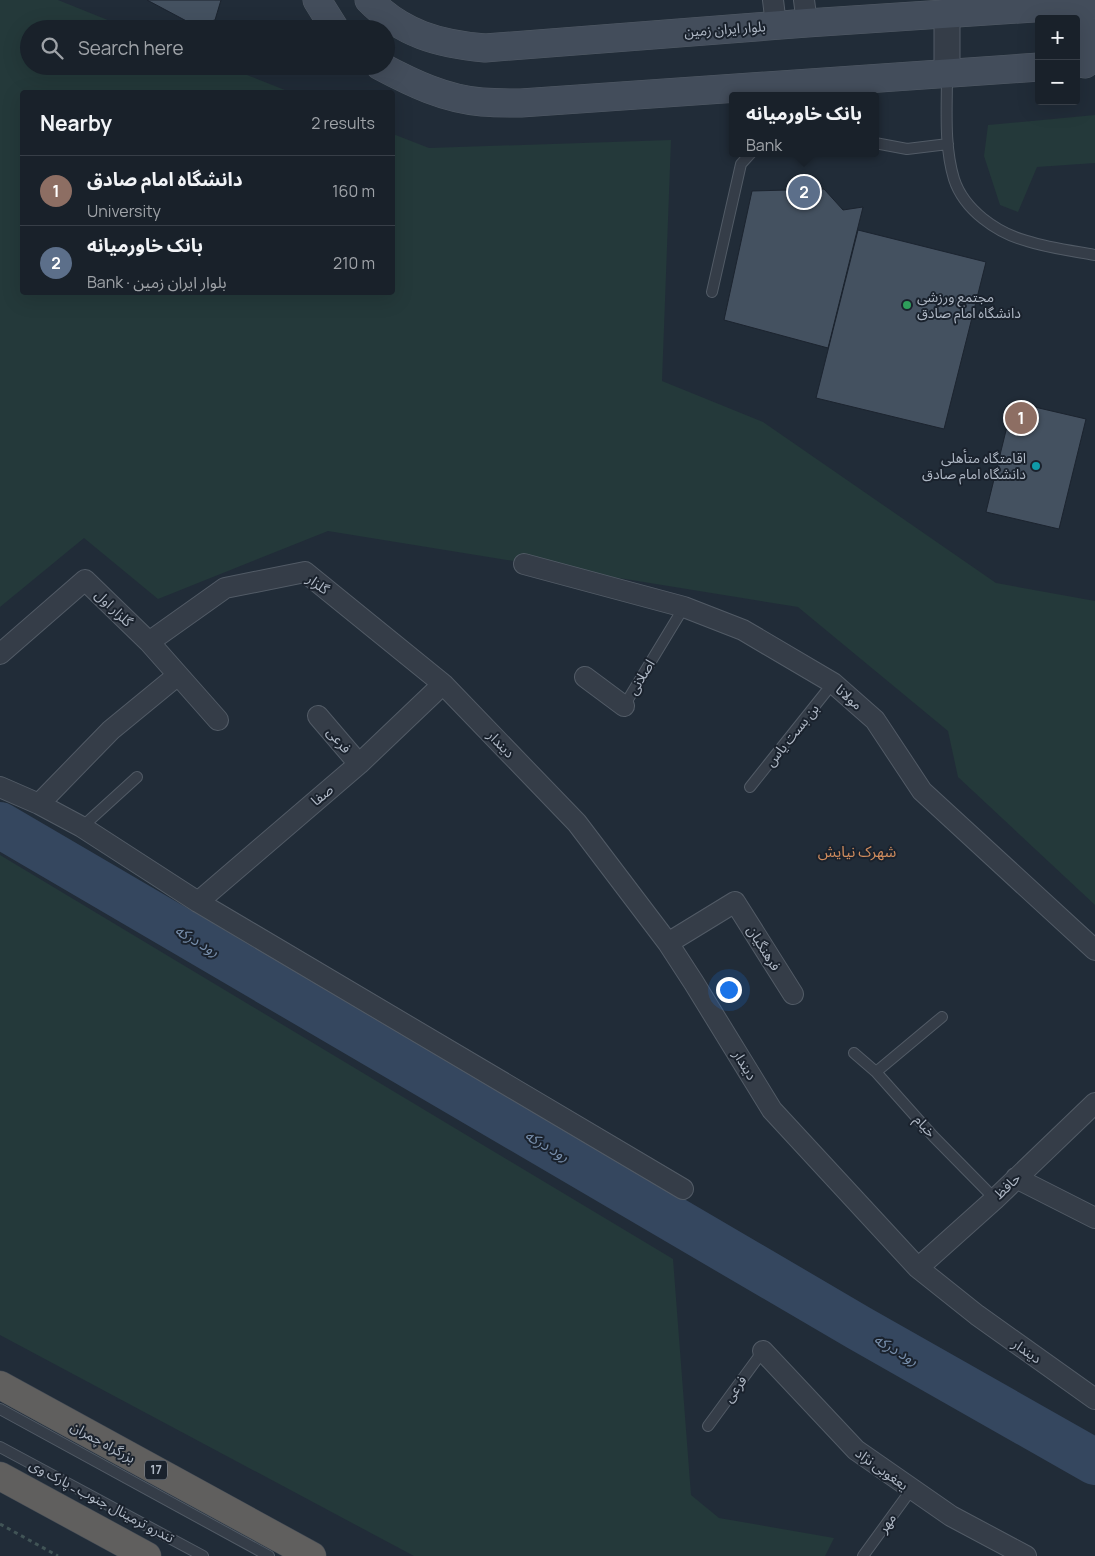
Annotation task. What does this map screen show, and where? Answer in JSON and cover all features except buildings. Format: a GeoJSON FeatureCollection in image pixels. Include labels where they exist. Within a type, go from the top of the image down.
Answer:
{"type":"FeatureCollection","features":[{"type":"Feature","properties":{"kind":"highway","name":"بزرگراه چمران"},"geometry":{"type":"LineString","coordinates":[[0,1385],[312,1556]]}},
{"type":"Feature","properties":{"kind":"highway"},"geometry":{"type":"LineString","coordinates":[[0,1476],[147,1556]]}},
{"type":"Feature","properties":{"kind":"main road"},"geometry":{"type":"LineString","coordinates":[[317,0],[330,20]]}},
{"type":"Feature","properties":{"kind":"main road","name":"بلوار ایران زمین"},"geometry":{"type":"LineString","coordinates":[[369,0],[393,20]]}},
{"type":"Feature","properties":{"kind":"main road"},"geometry":{"type":"LineString","coordinates":[[1085,64],[1086,3]]}},
{"type":"Feature","properties":{"kind":"main road","name":"بلوار ایران زمین"},"geometry":{"type":"LineString","coordinates":[[395,22],[403,28],[427,38],[455,46],[485,48],[774,13],[957,6],[1040,8],[1086,3]]}},
{"type":"Feature","properties":{"kind":"main road"},"geometry":{"type":"LineString","coordinates":[[395,74],[444,95],[481,102],[521,103],[1035,67]]}},
{"type":"Feature","properties":{"kind":"street"},"geometry":{"type":"LineString","coordinates":[[947,74],[957,6]]}},
{"type":"Feature","properties":{"kind":"street","name":"مولانا"},"geometry":{"type":"LineString","coordinates":[[524,564],[684,607],[743,630],[833,683],[875,720],[922,791],[1095,950]]}},
{"type":"Feature","properties":{"kind":"street","name":"گلزار"},"geometry":{"type":"LineString","coordinates":[[149,642],[225,588],[306,572],[443,684]]}},
{"type":"Feature","properties":{"kind":"street","name":"گلزار اول"},"geometry":{"type":"LineString","coordinates":[[0,654],[85,580],[149,642],[218,720]]}},
{"type":"Feature","properties":{"kind":"street"},"geometry":{"type":"LineString","coordinates":[[39,804],[111,730],[178,675]]}},
{"type":"Feature","properties":{"kind":"street","name":"اصلانی"},"geometry":{"type":"LineString","coordinates":[[585,677],[624,706]]}},
{"type":"Feature","properties":{"kind":"street","name":"صفا"},"geometry":{"type":"LineString","coordinates":[[198,902],[359,764],[443,684]]}},
{"type":"Feature","properties":{"kind":"street","name":"دیندار"},"geometry":{"type":"LineString","coordinates":[[443,684],[577,823],[668,943],[772,1110],[918,1268],[977,1315],[1095,1399]]}},
{"type":"Feature","properties":{"kind":"street","name":"فرعی"},"geometry":{"type":"LineString","coordinates":[[318,716],[359,764]]}},
{"type":"Feature","properties":{"kind":"street"},"geometry":{"type":"LineString","coordinates":[[0,786],[82,827],[198,902],[684,1189]]}},
{"type":"Feature","properties":{"kind":"street","name":"فرهنگیان"},"geometry":{"type":"LineString","coordinates":[[668,943],[735,902],[793,994]]}},
{"type":"Feature","properties":{"kind":"street","name":"حافظ"},"geometry":{"type":"LineString","coordinates":[[918,1268],[995,1199],[1095,1103]]}},
{"type":"Feature","properties":{"kind":"street"},"geometry":{"type":"LineString","coordinates":[[1016,1178],[1095,1218]]}},
{"type":"Feature","properties":{"kind":"street","name":"یعغوبی نژاد"},"geometry":{"type":"LineString","coordinates":[[762,1351],[856,1450],[951,1516],[1026,1556]]}},
{"type":"Feature","properties":{"kind":"lane"},"geometry":{"type":"LineString","coordinates":[[947,74],[948,144],[954,179],[963,195],[979,216],[996,229],[1026,241],[1095,255]]}},
{"type":"Feature","properties":{"kind":"lane"},"geometry":{"type":"LineString","coordinates":[[879,143],[907,149],[948,144]]}},
{"type":"Feature","properties":{"kind":"lane"},"geometry":{"type":"LineString","coordinates":[[712,292],[741,164],[747,157]]}},
{"type":"Feature","properties":{"kind":"lane","name":"اصلانی"},"geometry":{"type":"LineString","coordinates":[[624,706],[684,607]]}},
{"type":"Feature","properties":{"kind":"lane","name":"بن بست یاس"},"geometry":{"type":"LineString","coordinates":[[750,787],[833,683]]}},
{"type":"Feature","properties":{"kind":"lane"},"geometry":{"type":"LineString","coordinates":[[82,827],[137,777]]}},
{"type":"Feature","properties":{"kind":"lane"},"geometry":{"type":"LineString","coordinates":[[876,1072],[942,1017]]}},
{"type":"Feature","properties":{"kind":"lane","name":"خیام"},"geometry":{"type":"LineString","coordinates":[[854,1053],[876,1072],[933,1136],[995,1199]]}},
{"type":"Feature","properties":{"kind":"lane","name":"فرعی"},"geometry":{"type":"LineString","coordinates":[[708,1426],[762,1351]]}},
{"type":"Feature","properties":{"kind":"lane"},"geometry":{"type":"LineString","coordinates":[[0,1409],[268,1556]]}},
{"type":"Feature","properties":{"kind":"lane","name":"تندرو ترمینال جنوب ـ پارک وی"},"geometry":{"type":"LineString","coordinates":[[0,1447],[203,1556]]}},
{"type":"Feature","properties":{"kind":"lane","name":"مهر"},"geometry":{"type":"LineString","coordinates":[[864,1556],[911,1490]]}},
{"type":"Feature","properties":{"kind":"path"},"geometry":{"type":"LineString","coordinates":[[0,1524],[58,1556]]}},
{"type":"Feature","properties":{"kind":"green space"},"geometry":{"type":"Polygon","coordinates":[[[0,0],[58,0],[108,20],[20,20],[20,75],[247,75],[285,90],[20,90],[20,295],[395,295],[395,135],[429,148],[671,140],[662,381],[763,422],[996,583],[1095,601],[1095,905],[958,777],[948,731],[798,607],[328,531],[158,599],[84,538],[0,607],[0,0]]]}},
{"type":"Feature","properties":{"kind":"green space"},"geometry":{"type":"Polygon","coordinates":[[[1095,115],[1095,163],[1037,167],[1018,212],[1000,205],[984,156],[988,125],[1095,115]]]}},
{"type":"Feature","properties":{"kind":"green space"},"geometry":{"type":"Polygon","coordinates":[[[0,855],[673,1259],[691,1495],[719,1518],[834,1538],[825,1556],[414,1556],[0,1335],[0,855]]]}},
{"type":"Feature","properties":{"kind":"waterway","name":"رود درکه"},"geometry":{"type":"LineString","coordinates":[[0,825],[859,1328],[1095,1462]]}},
{"type":"Feature","properties":{"kind":"place","name":"بانک خاورمیانه"},"geometry":{"type":"Point","coordinates":[804,192]}},
{"type":"Feature","properties":{"kind":"place","name":"مجتمع ورزشی دانشگاه امام صادق"},"geometry":{"type":"Point","coordinates":[907,305]}},
{"type":"Feature","properties":{"kind":"place","name":"دانشگاه امام صادق"},"geometry":{"type":"Point","coordinates":[1021,418]}},
{"type":"Feature","properties":{"kind":"place","name":"اقامتگاه متأهلی دانشگاه امام صادق"},"geometry":{"type":"Point","coordinates":[1036,466]}},
{"type":"Feature","properties":{"kind":"district","name":"شهرک نیایش"},"geometry":{"type":"Point","coordinates":[857,852]}}]}
